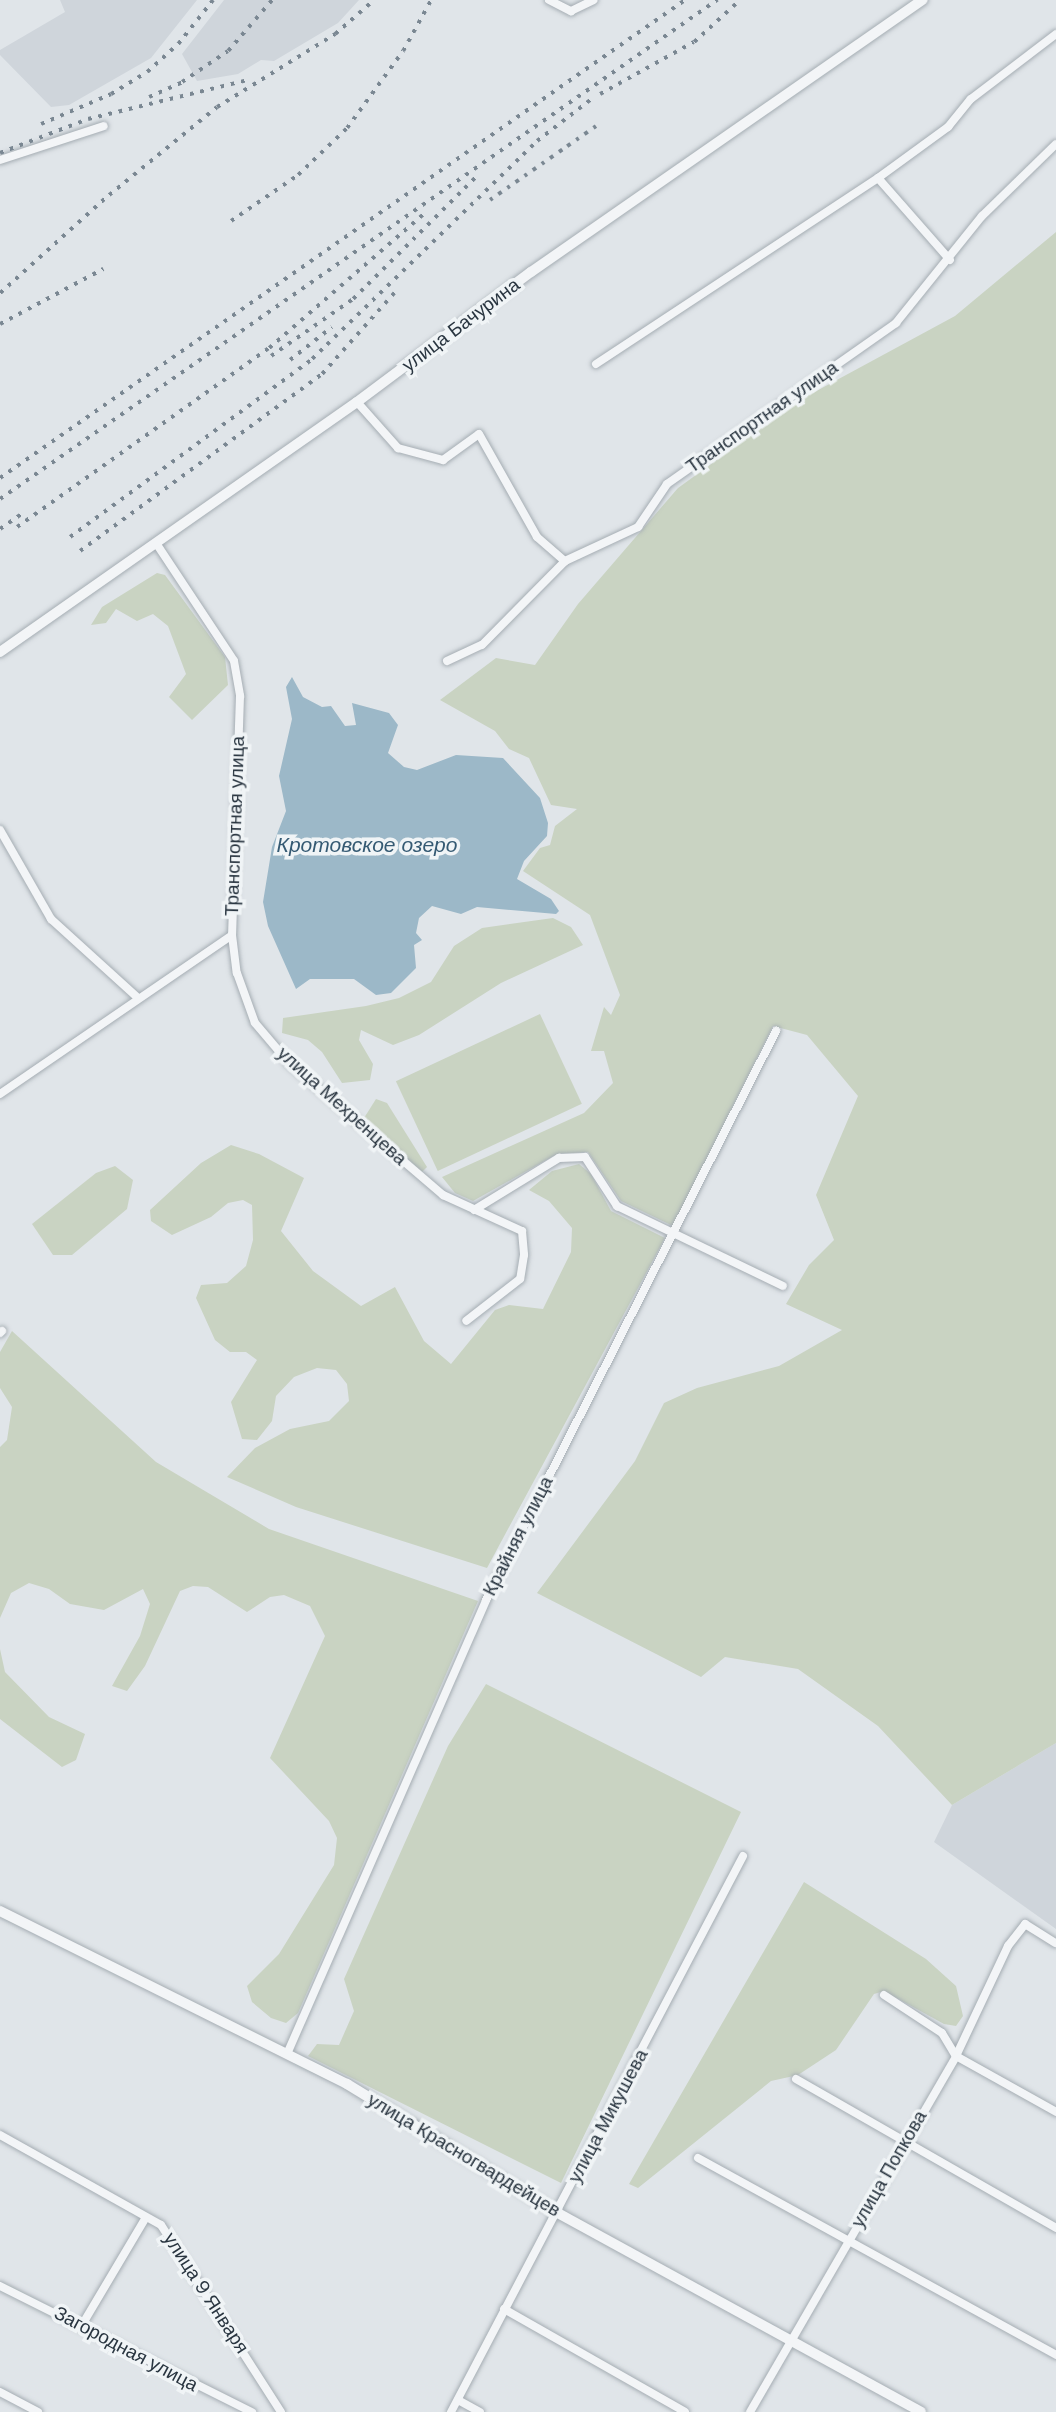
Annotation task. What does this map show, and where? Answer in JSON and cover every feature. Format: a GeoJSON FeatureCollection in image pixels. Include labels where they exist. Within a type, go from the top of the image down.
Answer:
{"type":"FeatureCollection","features":[{"type":"Feature","properties":{"kind":"street"},"geometry":{"type":"LineString","coordinates":[[549,0],[571,11],[594,0]]}},
{"type":"Feature","properties":{"kind":"street","name":"улица Бачурина"},"geometry":{"type":"LineString","coordinates":[[0,652],[357,402],[531,272],[923,0]]}},
{"type":"Feature","properties":{"kind":"street"},"geometry":{"type":"LineString","coordinates":[[596,364],[878,178],[948,127],[971,99],[1056,34]]}},
{"type":"Feature","properties":{"kind":"street"},"geometry":{"type":"LineString","coordinates":[[0,160],[104,126]]}},
{"type":"Feature","properties":{"kind":"street","name":"Транспортная улица"},"geometry":{"type":"LineString","coordinates":[[447,661],[482,645],[565,561],[638,527],[667,484],[896,323],[950,260],[982,216],[1056,144]]}},
{"type":"Feature","properties":{"kind":"street"},"geometry":{"type":"LineString","coordinates":[[878,178],[950,260]]}},
{"type":"Feature","properties":{"kind":"street"},"geometry":{"type":"LineString","coordinates":[[357,402],[398,448],[443,460],[479,434],[537,537],[565,561]]}},
{"type":"Feature","properties":{"kind":"street","name":"Транспортная улица"},"geometry":{"type":"LineString","coordinates":[[0,1094],[232,935],[240,696],[234,660],[156,544]]}},
{"type":"Feature","properties":{"kind":"street"},"geometry":{"type":"LineString","coordinates":[[0,830],[51,919],[137,998]]}},
{"type":"Feature","properties":{"kind":"street","name":"улица Мехренцева"},"geometry":{"type":"LineString","coordinates":[[232,935],[237,973],[255,1023],[284,1056],[443,1195],[522,1231],[524,1255],[520,1279],[466,1321]]}},
{"type":"Feature","properties":{"kind":"street","name":"Крайняя улица"},"geometry":{"type":"LineString","coordinates":[[287,2054],[486,1600],[776,1031]]}},
{"type":"Feature","properties":{"kind":"street"},"geometry":{"type":"LineString","coordinates":[[474,1210],[559,1158],[585,1157],[617,1206],[783,1286]]}},
{"type":"Feature","properties":{"kind":"street","name":"улица Микушева"},"geometry":{"type":"LineString","coordinates":[[452,2412],[743,1856]]}},
{"type":"Feature","properties":{"kind":"street","name":"улица Красногвардейцев"},"geometry":{"type":"LineString","coordinates":[[0,1911],[347,2084],[556,2212],[921,2412]]}},
{"type":"Feature","properties":{"kind":"street","name":"улица Попкова"},"geometry":{"type":"LineString","coordinates":[[750,2412],[956,2056],[1008,1946],[1025,1924],[1056,1943]]}},
{"type":"Feature","properties":{"kind":"street"},"geometry":{"type":"LineString","coordinates":[[884,1996],[942,2033],[956,2056],[1056,2112]]}},
{"type":"Feature","properties":{"kind":"street"},"geometry":{"type":"LineString","coordinates":[[796,2079],[1056,2228]]}},
{"type":"Feature","properties":{"kind":"street","name":"улица 9 Января"},"geometry":{"type":"LineString","coordinates":[[0,2135],[145,2219],[162,2225],[281,2412]]}},
{"type":"Feature","properties":{"kind":"street"},"geometry":{"type":"LineString","coordinates":[[698,2158],[1056,2355]]}},
{"type":"Feature","properties":{"kind":"street"},"geometry":{"type":"LineString","coordinates":[[82,2325],[145,2219]]}},
{"type":"Feature","properties":{"kind":"street","name":"Загородная улица"},"geometry":{"type":"LineString","coordinates":[[0,2286],[251,2412]]}},
{"type":"Feature","properties":{"kind":"street"},"geometry":{"type":"LineString","coordinates":[[505,2309],[685,2412]]}},
{"type":"Feature","properties":{"kind":"street"},"geometry":{"type":"LineString","coordinates":[[0,2392],[38,2412]]}},
{"type":"Feature","properties":{"kind":"street"},"geometry":{"type":"LineString","coordinates":[[457,2400],[480,2412]]}},
{"type":"Feature","properties":{"kind":"shaded area"},"geometry":{"type":"Polygon","coordinates":[[[60,0],[197,0],[151,58],[69,105],[51,107],[0,55],[0,50],[65,12],[60,0]]]}},
{"type":"Feature","properties":{"kind":"shaded area"},"geometry":{"type":"Polygon","coordinates":[[[224,0],[359,0],[338,23],[274,61],[261,60],[238,74],[197,81],[182,54],[224,0]]]}},
{"type":"Feature","properties":{"kind":"shaded area"},"geometry":{"type":"Polygon","coordinates":[[[1056,1743],[1056,1929],[934,1842],[952,1805],[1056,1743]]]}},
{"type":"Feature","properties":{"kind":"green space"},"geometry":{"type":"Polygon","coordinates":[[[1056,232],[1056,1743],[952,1805],[878,1726],[798,1669],[725,1657],[701,1677],[537,1593],[635,1461],[664,1403],[697,1388],[779,1366],[842,1330],[786,1304],[809,1265],[834,1240],[816,1195],[858,1096],[807,1035],[773,1026],[673,1226],[621,1201],[588,1152],[557,1154],[473,1201],[455,1193],[442,1177],[584,1113],[613,1083],[604,1051],[591,1051],[604,1007],[611,1015],[620,995],[590,915],[523,871],[540,848],[550,845],[555,826],[577,809],[551,805],[529,758],[509,749],[495,731],[440,700],[496,658],[535,665],[578,604],[678,488],[798,401],[955,316],[1056,232]]]}},
{"type":"Feature","properties":{"kind":"green space"},"geometry":{"type":"Polygon","coordinates":[[[157,573],[165,575],[225,657],[228,685],[192,720],[169,697],[186,674],[168,626],[153,614],[137,621],[116,609],[106,623],[91,625],[102,607],[157,573]]]}},
{"type":"Feature","properties":{"kind":"green space"},"geometry":{"type":"Polygon","coordinates":[[[553,918],[571,927],[583,945],[501,983],[419,1035],[393,1045],[361,1030],[359,1040],[373,1064],[370,1080],[342,1083],[322,1052],[308,1040],[282,1033],[283,1018],[366,1006],[399,998],[431,982],[454,946],[482,928],[553,918]]]}},
{"type":"Feature","properties":{"kind":"green space"},"geometry":{"type":"Polygon","coordinates":[[[540,1014],[582,1104],[438,1171],[396,1081],[540,1014]]]}},
{"type":"Feature","properties":{"kind":"green space"},"geometry":{"type":"Polygon","coordinates":[[[376,1099],[387,1103],[427,1167],[422,1172],[364,1118],[376,1099]]]}},
{"type":"Feature","properties":{"kind":"green space"},"geometry":{"type":"Polygon","coordinates":[[[231,1145],[259,1154],[304,1178],[281,1231],[313,1271],[361,1306],[395,1287],[424,1341],[451,1364],[495,1310],[509,1305],[543,1309],[571,1252],[572,1228],[549,1201],[529,1190],[552,1171],[579,1164],[591,1174],[611,1211],[665,1238],[487,1568],[296,1507],[227,1477],[255,1448],[290,1429],[329,1421],[349,1401],[347,1384],[336,1370],[317,1368],[294,1377],[276,1396],[272,1421],[257,1440],[242,1439],[231,1402],[257,1360],[246,1352],[230,1352],[215,1340],[196,1298],[201,1285],[227,1283],[246,1266],[253,1240],[252,1205],[243,1200],[228,1203],[211,1217],[172,1235],[151,1221],[150,1210],[201,1163],[231,1145]]]}},
{"type":"Feature","properties":{"kind":"green space"},"geometry":{"type":"Polygon","coordinates":[[[115,1166],[133,1180],[127,1209],[72,1255],[53,1255],[32,1224],[96,1173],[115,1166]]]}},
{"type":"Feature","properties":{"kind":"green space"},"geometry":{"type":"Polygon","coordinates":[[[12,1331],[156,1462],[269,1529],[478,1601],[298,2013],[286,2023],[271,2018],[252,2002],[247,1986],[279,1954],[334,1865],[337,1838],[329,1821],[270,1758],[325,1636],[310,1606],[284,1595],[270,1597],[247,1612],[208,1587],[193,1586],[180,1591],[145,1666],[127,1691],[112,1686],[140,1636],[150,1604],[143,1589],[104,1610],[70,1604],[49,1589],[29,1583],[11,1593],[0,1618],[0,1447],[7,1440],[12,1407],[0,1388],[0,1352],[12,1331]]]}},
{"type":"Feature","properties":{"kind":"green space"},"geometry":{"type":"Polygon","coordinates":[[[0,1649],[5,1672],[49,1717],[85,1734],[76,1760],[62,1767],[0,1719],[0,1649]]]}},
{"type":"Feature","properties":{"kind":"green space"},"geometry":{"type":"Polygon","coordinates":[[[486,1684],[741,1812],[561,2183],[308,2056],[317,2044],[339,2045],[354,2011],[344,1979],[448,1746],[486,1684]]]}},
{"type":"Feature","properties":{"kind":"green space"},"geometry":{"type":"Polygon","coordinates":[[[804,1882],[926,1959],[956,1986],[963,2016],[956,2026],[944,2024],[884,1991],[874,1994],[836,2050],[798,2075],[771,2081],[638,2188],[629,2184],[804,1882]]]}},
{"type":"Feature","properties":{"kind":"water","name":"Кротовское озеро"},"geometry":{"type":"Polygon","coordinates":[[[292,677],[303,697],[322,707],[331,706],[345,726],[356,725],[352,703],[389,713],[398,725],[388,753],[404,767],[417,770],[456,755],[503,758],[540,798],[548,823],[547,836],[524,861],[517,879],[551,899],[559,911],[556,914],[477,907],[461,914],[432,906],[419,918],[416,933],[422,940],[414,945],[416,968],[391,993],[376,995],[354,979],[310,979],[296,989],[268,926],[263,902],[272,847],[286,811],[279,776],[292,719],[286,687],[292,677]]]}},
{"type":"Feature","properties":{"kind":"railway"},"geometry":{"type":"LineString","coordinates":[[41,124],[111,94],[147,72],[178,44],[213,0]]}},
{"type":"Feature","properties":{"kind":"railway"},"geometry":{"type":"LineString","coordinates":[[149,97],[182,82],[228,51],[272,0]]}},
{"type":"Feature","properties":{"kind":"railway"},"geometry":{"type":"LineString","coordinates":[[0,293],[109,195],[217,107],[335,34],[374,0]]}},
{"type":"Feature","properties":{"kind":"railway"},"geometry":{"type":"LineString","coordinates":[[231,221],[298,175],[347,128],[403,51],[431,0]]}},
{"type":"Feature","properties":{"kind":"railway"},"geometry":{"type":"LineString","coordinates":[[0,478],[685,0]]}},
{"type":"Feature","properties":{"kind":"railway"},"geometry":{"type":"LineString","coordinates":[[0,499],[717,0]]}},
{"type":"Feature","properties":{"kind":"railway"},"geometry":{"type":"LineString","coordinates":[[600,94],[694,42],[740,0]]}},
{"type":"Feature","properties":{"kind":"railway"},"geometry":{"type":"LineString","coordinates":[[0,153],[88,119],[248,80]]}},
{"type":"Feature","properties":{"kind":"railway"},"geometry":{"type":"LineString","coordinates":[[70,537],[312,359],[537,141],[590,100]]}},
{"type":"Feature","properties":{"kind":"railway"},"geometry":{"type":"LineString","coordinates":[[490,200],[596,126]]}},
{"type":"Feature","properties":{"kind":"railway"},"geometry":{"type":"LineString","coordinates":[[271,356],[353,299],[478,175]]}},
{"type":"Feature","properties":{"kind":"railway"},"geometry":{"type":"LineString","coordinates":[[17,527],[269,348],[425,213]]}},
{"type":"Feature","properties":{"kind":"railway"},"geometry":{"type":"LineString","coordinates":[[0,324],[103,269]]}},
{"type":"Feature","properties":{"kind":"railway"},"geometry":{"type":"LineString","coordinates":[[80,551],[322,374],[395,292]]}},
{"type":"Feature","properties":{"kind":"railway"},"geometry":{"type":"LineString","coordinates":[[290,360],[332,327]]}},
{"type":"Feature","properties":{"kind":"railway"},"geometry":{"type":"LineString","coordinates":[[0,529],[23,513]]}}]}
